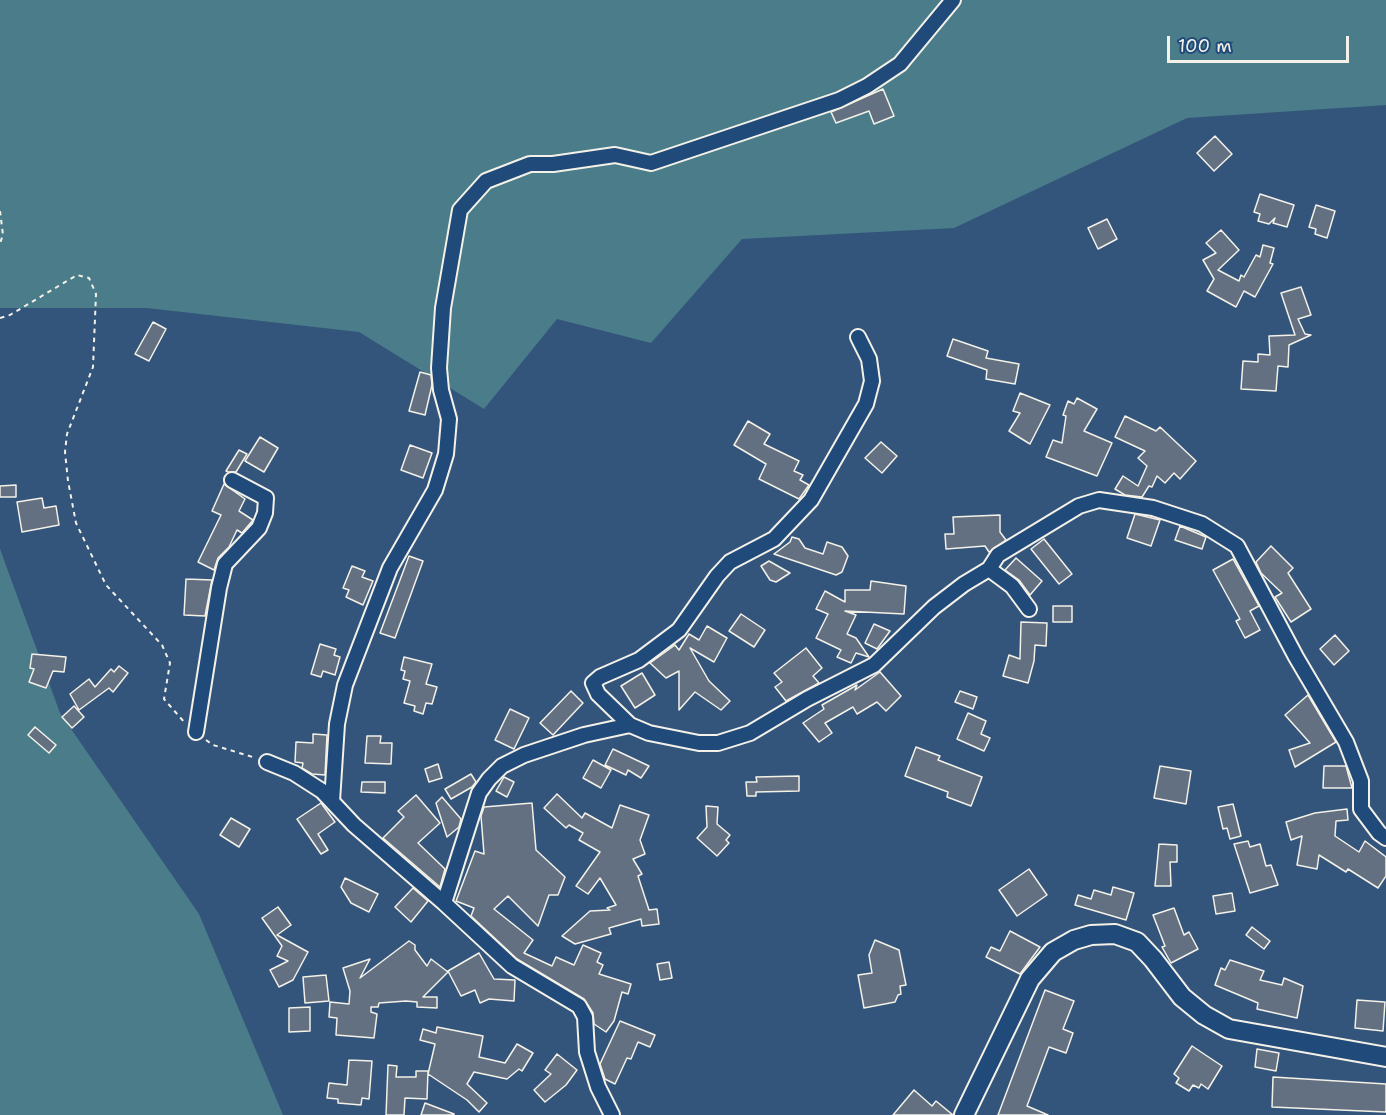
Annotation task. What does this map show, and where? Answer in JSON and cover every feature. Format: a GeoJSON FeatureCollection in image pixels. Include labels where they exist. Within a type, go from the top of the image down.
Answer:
{"type":"FeatureCollection","features":[{"type":"Feature","properties":{"kind":"main road"},"geometry":{"type":"LineString","coordinates":[[964,1115],[1030,979],[1053,952],[1074,940],[1103,933],[1115,934],[1137,942],[1146,950],[1182,997],[1204,1015],[1229,1029],[1386,1057]]}},
{"type":"Feature","properties":{"kind":"street"},"geometry":{"type":"LineString","coordinates":[[332,801],[337,724],[345,685],[390,568],[435,490],[447,454],[449,419],[441,390],[439,368],[443,308],[460,210],[486,181],[530,164],[553,164],[615,155],[651,163],[839,100],[867,86],[900,64],[953,0]]}},
{"type":"Feature","properties":{"kind":"street"},"geometry":{"type":"LineString","coordinates":[[858,337],[869,359],[872,381],[866,405],[811,500],[774,539],[730,562],[717,576],[679,630],[639,660],[600,677],[592,683],[598,694],[630,725],[650,733],[699,743],[718,743],[750,733],[807,699],[874,665],[934,607],[964,584],[990,569],[998,555],[1022,538],[1079,506],[1100,500],[1153,508],[1178,515],[1221,534],[1237,546],[1296,657],[1346,742],[1361,781],[1361,809],[1379,833],[1386,838]]}},
{"type":"Feature","properties":{"kind":"street"},"geometry":{"type":"LineString","coordinates":[[196,732],[219,588],[225,564],[259,528],[265,513],[266,498],[232,480]]}},
{"type":"Feature","properties":{"kind":"street"},"geometry":{"type":"LineString","coordinates":[[990,569],[1012,586],[1029,609]]}},
{"type":"Feature","properties":{"kind":"street"},"geometry":{"type":"LineString","coordinates":[[444,903],[479,794],[502,766],[558,742],[630,725]]}},
{"type":"Feature","properties":{"kind":"street"},"geometry":{"type":"LineString","coordinates":[[267,762],[294,772],[322,791],[354,825],[512,966],[579,1006],[585,1017],[587,1052],[598,1087],[612,1115]]}},
{"type":"Feature","properties":{"kind":"path"},"geometry":{"type":"LineString","coordinates":[[0,211],[3,236],[0,243]]}},
{"type":"Feature","properties":{"kind":"path"},"geometry":{"type":"LineString","coordinates":[[0,318],[77,275],[89,278],[96,294],[93,367],[67,434],[65,452],[76,523],[106,585],[162,645],[170,663],[164,699],[169,708],[213,745],[267,762]]}},
{"type":"Feature","properties":{"kind":"green space"},"geometry":{"type":"Polygon","coordinates":[[[0,0],[1386,0],[1386,105],[1187,118],[954,228],[742,239],[651,343],[557,319],[484,409],[359,332],[147,308],[0,308],[0,0]]]}},
{"type":"Feature","properties":{"kind":"green space"},"geometry":{"type":"Polygon","coordinates":[[[0,549],[60,713],[199,914],[283,1115],[0,1115],[0,549]]]}},
{"type":"Feature","properties":{"kind":"building"},"geometry":{"type":"Polygon","coordinates":[[[883,89],[894,116],[874,124],[869,111],[836,123],[831,112],[883,89]]]}},
{"type":"Feature","properties":{"kind":"building"},"geometry":{"type":"Polygon","coordinates":[[[1215,136],[1232,154],[1214,171],[1197,153],[1215,136]]]}},
{"type":"Feature","properties":{"kind":"building"},"geometry":{"type":"Polygon","coordinates":[[[1260,194],[1294,205],[1287,227],[1273,223],[1275,218],[1269,224],[1258,221],[1260,214],[1254,212],[1260,194]]]}},
{"type":"Feature","properties":{"kind":"building"},"geometry":{"type":"Polygon","coordinates":[[[1316,205],[1335,211],[1327,238],[1315,234],[1316,229],[1309,227],[1316,205]]]}},
{"type":"Feature","properties":{"kind":"building"},"geometry":{"type":"Polygon","coordinates":[[[1107,219],[1117,239],[1098,249],[1088,228],[1107,219]]]}},
{"type":"Feature","properties":{"kind":"building"},"geometry":{"type":"Polygon","coordinates":[[[1221,230],[1239,250],[1218,270],[1239,281],[1241,275],[1244,277],[1256,255],[1260,257],[1263,245],[1274,248],[1270,263],[1273,264],[1255,297],[1244,291],[1236,307],[1207,291],[1214,279],[1203,260],[1216,253],[1206,243],[1221,230]]]}},
{"type":"Feature","properties":{"kind":"building"},"geometry":{"type":"Polygon","coordinates":[[[1301,287],[1311,315],[1298,319],[1305,334],[1311,335],[1289,345],[1288,367],[1278,366],[1276,391],[1241,389],[1243,361],[1258,362],[1258,354],[1270,355],[1269,336],[1295,335],[1281,293],[1301,287]]]}},
{"type":"Feature","properties":{"kind":"building"},"geometry":{"type":"Polygon","coordinates":[[[153,322],[166,329],[149,361],[135,354],[153,322]]]}},
{"type":"Feature","properties":{"kind":"building"},"geometry":{"type":"Polygon","coordinates":[[[953,339],[988,351],[986,358],[1019,364],[1015,384],[986,379],[987,370],[947,356],[953,339]]]}},
{"type":"Feature","properties":{"kind":"building"},"geometry":{"type":"Polygon","coordinates":[[[420,372],[431,375],[432,385],[425,415],[409,411],[420,372]]]}},
{"type":"Feature","properties":{"kind":"building"},"geometry":{"type":"Polygon","coordinates":[[[1020,393],[1050,405],[1030,444],[1009,431],[1020,413],[1013,411],[1020,393]]]}},
{"type":"Feature","properties":{"kind":"building"},"geometry":{"type":"Polygon","coordinates":[[[1077,398],[1097,409],[1084,431],[1112,443],[1097,476],[1046,457],[1053,440],[1062,443],[1066,416],[1063,415],[1068,401],[1074,404],[1077,398]]]}},
{"type":"Feature","properties":{"kind":"building"},"geometry":{"type":"Polygon","coordinates":[[[1125,416],[1156,431],[1160,427],[1196,461],[1180,479],[1174,473],[1165,483],[1157,476],[1152,487],[1149,486],[1142,497],[1125,495],[1115,489],[1123,476],[1138,486],[1147,466],[1138,458],[1145,451],[1115,437],[1125,416]]]}},
{"type":"Feature","properties":{"kind":"building"},"geometry":{"type":"Polygon","coordinates":[[[748,421],[770,434],[764,444],[799,461],[794,471],[803,475],[800,480],[809,485],[799,499],[759,479],[766,464],[734,445],[748,421]]]}},
{"type":"Feature","properties":{"kind":"building"},"geometry":{"type":"Polygon","coordinates":[[[260,437],[278,448],[264,472],[245,461],[260,437]]]}},
{"type":"Feature","properties":{"kind":"building"},"geometry":{"type":"Polygon","coordinates":[[[881,442],[897,456],[882,473],[865,458],[881,442]]]}},
{"type":"Feature","properties":{"kind":"building"},"geometry":{"type":"Polygon","coordinates":[[[410,445],[432,453],[423,478],[401,470],[410,445]]]}},
{"type":"Feature","properties":{"kind":"building"},"geometry":{"type":"Polygon","coordinates":[[[239,450],[247,454],[236,472],[226,471],[239,450]]]}},
{"type":"Feature","properties":{"kind":"building"},"geometry":{"type":"Polygon","coordinates":[[[224,484],[245,499],[239,511],[253,520],[242,533],[237,530],[229,547],[218,558],[214,570],[198,562],[221,515],[212,511],[224,484]]]}},
{"type":"Feature","properties":{"kind":"building"},"geometry":{"type":"Polygon","coordinates":[[[16,485],[16,497],[0,497],[0,486],[16,485]]]}},
{"type":"Feature","properties":{"kind":"building"},"geometry":{"type":"Polygon","coordinates":[[[42,498],[44,508],[56,506],[59,525],[22,532],[17,502],[42,498]]]}},
{"type":"Feature","properties":{"kind":"building"},"geometry":{"type":"Polygon","coordinates":[[[1135,514],[1160,520],[1151,546],[1127,538],[1135,514]]]}},
{"type":"Feature","properties":{"kind":"building"},"geometry":{"type":"Polygon","coordinates":[[[1000,515],[1000,532],[1006,540],[989,552],[985,546],[946,549],[945,534],[954,534],[953,517],[1000,515]]]}},
{"type":"Feature","properties":{"kind":"building"},"geometry":{"type":"Polygon","coordinates":[[[1180,526],[1206,537],[1202,549],[1175,540],[1180,526]]]}},
{"type":"Feature","properties":{"kind":"building"},"geometry":{"type":"Polygon","coordinates":[[[792,537],[799,539],[805,548],[823,554],[827,542],[842,547],[848,556],[842,572],[836,575],[774,554],[790,542],[792,537]]]}},
{"type":"Feature","properties":{"kind":"building"},"geometry":{"type":"Polygon","coordinates":[[[1044,539],[1072,574],[1059,584],[1031,549],[1044,539]]]}},
{"type":"Feature","properties":{"kind":"building"},"geometry":{"type":"Polygon","coordinates":[[[1271,546],[1293,568],[1288,573],[1311,609],[1291,622],[1275,597],[1282,593],[1261,573],[1256,562],[1271,546]]]}},
{"type":"Feature","properties":{"kind":"building"},"geometry":{"type":"Polygon","coordinates":[[[409,556],[423,561],[395,638],[380,633],[409,556]]]}},
{"type":"Feature","properties":{"kind":"building"},"geometry":{"type":"Polygon","coordinates":[[[1016,558],[1042,581],[1030,595],[1019,580],[1005,570],[1016,558]]]}},
{"type":"Feature","properties":{"kind":"building"},"geometry":{"type":"Polygon","coordinates":[[[1233,559],[1259,606],[1250,611],[1260,630],[1245,638],[1236,621],[1240,619],[1213,570],[1233,559]]]}},
{"type":"Feature","properties":{"kind":"building"},"geometry":{"type":"Polygon","coordinates":[[[769,561],[790,573],[776,582],[770,580],[761,566],[769,561]]]}},
{"type":"Feature","properties":{"kind":"building"},"geometry":{"type":"Polygon","coordinates":[[[352,566],[365,571],[362,577],[373,581],[363,605],[346,597],[349,590],[343,588],[352,566]]]}},
{"type":"Feature","properties":{"kind":"building"},"geometry":{"type":"Polygon","coordinates":[[[186,579],[212,580],[205,616],[184,615],[186,579]]]}},
{"type":"Feature","properties":{"kind":"building"},"geometry":{"type":"Polygon","coordinates":[[[871,581],[906,586],[904,614],[845,611],[856,615],[847,634],[856,638],[869,657],[856,653],[851,663],[837,657],[841,650],[816,638],[828,614],[816,609],[825,591],[845,602],[845,590],[870,590],[871,581]]]}},
{"type":"Feature","properties":{"kind":"building"},"geometry":{"type":"Polygon","coordinates":[[[1053,606],[1072,606],[1072,622],[1053,622],[1053,606]]]}},
{"type":"Feature","properties":{"kind":"building"},"geometry":{"type":"Polygon","coordinates":[[[741,614],[765,630],[754,647],[729,631],[741,614]]]}},
{"type":"Feature","properties":{"kind":"building"},"geometry":{"type":"Polygon","coordinates":[[[1021,622],[1047,623],[1046,646],[1035,645],[1034,661],[1028,683],[1003,676],[1009,655],[1020,659],[1021,622]]]}},
{"type":"Feature","properties":{"kind":"building"},"geometry":{"type":"Polygon","coordinates":[[[874,624],[890,631],[877,649],[865,643],[874,624]]]}},
{"type":"Feature","properties":{"kind":"building"},"geometry":{"type":"Polygon","coordinates":[[[707,626],[727,638],[714,662],[690,648],[709,681],[730,701],[721,710],[695,692],[679,710],[679,671],[666,678],[650,663],[675,645],[679,650],[689,634],[699,640],[707,626]]]}},
{"type":"Feature","properties":{"kind":"building"},"geometry":{"type":"Polygon","coordinates":[[[1335,635],[1349,651],[1334,665],[1320,649],[1335,635]]]}},
{"type":"Feature","properties":{"kind":"building"},"geometry":{"type":"Polygon","coordinates":[[[320,644],[336,649],[334,655],[340,657],[335,675],[323,671],[321,677],[311,674],[320,644]]]}},
{"type":"Feature","properties":{"kind":"building"},"geometry":{"type":"Polygon","coordinates":[[[806,648],[822,668],[813,676],[819,683],[786,701],[775,687],[782,682],[774,673],[806,648]]]}},
{"type":"Feature","properties":{"kind":"building"},"geometry":{"type":"Polygon","coordinates":[[[32,654],[66,657],[64,672],[53,671],[46,688],[29,682],[34,669],[30,668],[32,654]]]}},
{"type":"Feature","properties":{"kind":"building"},"geometry":{"type":"Polygon","coordinates":[[[404,657],[432,664],[426,684],[437,687],[432,704],[426,703],[423,714],[414,711],[415,706],[404,703],[410,681],[403,679],[405,671],[401,670],[404,657]]]}},
{"type":"Feature","properties":{"kind":"building"},"geometry":{"type":"Polygon","coordinates":[[[119,666],[128,673],[113,692],[109,688],[79,710],[70,694],[89,679],[95,687],[111,669],[114,672],[119,666]]]}},
{"type":"Feature","properties":{"kind":"building"},"geometry":{"type":"Polygon","coordinates":[[[880,672],[901,696],[886,711],[877,702],[857,714],[853,707],[825,723],[832,733],[819,742],[803,723],[824,709],[822,705],[857,685],[855,690],[880,672]]]}},
{"type":"Feature","properties":{"kind":"building"},"geometry":{"type":"Polygon","coordinates":[[[642,673],[655,695],[635,708],[621,686],[642,673]]]}},
{"type":"Feature","properties":{"kind":"building"},"geometry":{"type":"Polygon","coordinates":[[[571,691],[583,703],[553,735],[540,723],[571,691]]]}},
{"type":"Feature","properties":{"kind":"building"},"geometry":{"type":"Polygon","coordinates":[[[960,691],[977,697],[973,709],[955,702],[960,691]]]}},
{"type":"Feature","properties":{"kind":"building"},"geometry":{"type":"Polygon","coordinates":[[[1308,695],[1336,742],[1295,767],[1289,750],[1310,743],[1285,715],[1308,695]]]}},
{"type":"Feature","properties":{"kind":"building"},"geometry":{"type":"Polygon","coordinates":[[[74,706],[84,717],[72,728],[62,717],[74,706]]]}},
{"type":"Feature","properties":{"kind":"building"},"geometry":{"type":"Polygon","coordinates":[[[510,709],[529,718],[514,749],[495,740],[510,709]]]}},
{"type":"Feature","properties":{"kind":"building"},"geometry":{"type":"Polygon","coordinates":[[[968,713],[986,721],[981,734],[990,738],[984,751],[957,739],[968,713]]]}},
{"type":"Feature","properties":{"kind":"building"},"geometry":{"type":"Polygon","coordinates":[[[35,727],[56,745],[49,753],[28,735],[35,727]]]}},
{"type":"Feature","properties":{"kind":"building"},"geometry":{"type":"Polygon","coordinates":[[[313,734],[327,735],[325,775],[312,774],[302,768],[303,763],[295,762],[296,742],[313,743],[313,734]]]}},
{"type":"Feature","properties":{"kind":"building"},"geometry":{"type":"Polygon","coordinates":[[[367,736],[381,736],[380,743],[392,743],[391,764],[365,763],[367,736]]]}},
{"type":"Feature","properties":{"kind":"building"},"geometry":{"type":"Polygon","coordinates":[[[916,747],[940,756],[938,760],[982,777],[971,806],[947,797],[948,792],[905,776],[916,747]]]}},
{"type":"Feature","properties":{"kind":"building"},"geometry":{"type":"Polygon","coordinates":[[[613,749],[649,766],[641,778],[628,770],[626,775],[605,765],[613,749]]]}},
{"type":"Feature","properties":{"kind":"building"},"geometry":{"type":"Polygon","coordinates":[[[593,760],[611,770],[601,788],[583,778],[593,760]]]}},
{"type":"Feature","properties":{"kind":"building"},"geometry":{"type":"Polygon","coordinates":[[[438,764],[442,778],[429,782],[425,769],[438,764]]]}},
{"type":"Feature","properties":{"kind":"building"},"geometry":{"type":"Polygon","coordinates":[[[1160,766],[1191,771],[1186,804],[1154,798],[1160,766]]]}},
{"type":"Feature","properties":{"kind":"building"},"geometry":{"type":"Polygon","coordinates":[[[1324,766],[1346,766],[1352,788],[1323,788],[1324,766]]]}},
{"type":"Feature","properties":{"kind":"building"},"geometry":{"type":"Polygon","coordinates":[[[471,774],[476,782],[472,787],[451,799],[445,789],[471,774]]]}},
{"type":"Feature","properties":{"kind":"building"},"geometry":{"type":"Polygon","coordinates":[[[799,776],[799,791],[756,792],[756,796],[747,796],[746,782],[757,782],[756,777],[799,776]]]}},
{"type":"Feature","properties":{"kind":"building"},"geometry":{"type":"Polygon","coordinates":[[[504,777],[514,782],[507,797],[496,791],[504,777]]]}},
{"type":"Feature","properties":{"kind":"building"},"geometry":{"type":"Polygon","coordinates":[[[362,782],[385,782],[385,793],[361,792],[362,782]]]}},
{"type":"Feature","properties":{"kind":"building"},"geometry":{"type":"Polygon","coordinates":[[[557,794],[582,818],[585,813],[612,828],[620,805],[649,815],[640,840],[645,854],[633,859],[642,874],[638,876],[649,910],[657,909],[659,924],[642,926],[641,919],[609,928],[611,934],[575,944],[562,936],[590,911],[610,910],[607,908],[616,905],[600,878],[588,894],[576,886],[600,852],[579,840],[583,833],[569,825],[566,828],[544,808],[557,794]]]}},
{"type":"Feature","properties":{"kind":"building"},"geometry":{"type":"Polygon","coordinates":[[[416,795],[440,823],[418,843],[445,869],[440,887],[383,838],[404,817],[398,811],[416,795]]]}},
{"type":"Feature","properties":{"kind":"building"},"geometry":{"type":"Polygon","coordinates":[[[442,797],[461,819],[459,827],[447,837],[436,803],[442,797]]]}},
{"type":"Feature","properties":{"kind":"building"},"geometry":{"type":"Polygon","coordinates":[[[321,803],[335,822],[318,834],[328,850],[321,854],[297,819],[321,803]]]}},
{"type":"Feature","properties":{"kind":"building"},"geometry":{"type":"Polygon","coordinates":[[[532,803],[536,850],[565,877],[558,895],[549,895],[538,926],[508,896],[494,909],[533,940],[524,953],[552,966],[556,957],[574,965],[583,945],[601,953],[597,962],[603,965],[599,974],[631,984],[628,994],[622,992],[614,1021],[606,1032],[594,1024],[593,1013],[584,999],[517,959],[471,916],[474,908],[456,901],[475,851],[484,854],[481,816],[484,807],[532,803]]]}},
{"type":"Feature","properties":{"kind":"building"},"geometry":{"type":"Polygon","coordinates":[[[1233,804],[1241,836],[1230,839],[1227,828],[1223,829],[1218,807],[1233,804]]]}},
{"type":"Feature","properties":{"kind":"building"},"geometry":{"type":"Polygon","coordinates":[[[706,806],[718,807],[717,824],[730,835],[726,840],[729,843],[717,856],[697,838],[707,827],[706,806]]]}},
{"type":"Feature","properties":{"kind":"building"},"geometry":{"type":"Polygon","coordinates":[[[1347,809],[1348,820],[1336,821],[1335,836],[1359,852],[1365,841],[1386,857],[1386,876],[1378,888],[1348,869],[1346,872],[1319,855],[1317,869],[1297,865],[1302,836],[1291,840],[1286,822],[1315,813],[1347,809]]]}},
{"type":"Feature","properties":{"kind":"building"},"geometry":{"type":"Polygon","coordinates":[[[231,818],[250,829],[239,847],[220,835],[231,818]]]}},
{"type":"Feature","properties":{"kind":"building"},"geometry":{"type":"Polygon","coordinates":[[[1248,841],[1250,847],[1260,844],[1266,866],[1271,865],[1278,885],[1250,893],[1234,844],[1248,841]]]}},
{"type":"Feature","properties":{"kind":"building"},"geometry":{"type":"Polygon","coordinates":[[[1159,844],[1177,845],[1177,862],[1170,862],[1171,886],[1155,886],[1159,844]]]}},
{"type":"Feature","properties":{"kind":"building"},"geometry":{"type":"Polygon","coordinates":[[[1029,869],[1047,895],[1017,916],[999,890],[1029,869]]]}},
{"type":"Feature","properties":{"kind":"building"},"geometry":{"type":"Polygon","coordinates":[[[345,878],[378,894],[369,912],[351,903],[341,887],[345,878]]]}},
{"type":"Feature","properties":{"kind":"building"},"geometry":{"type":"Polygon","coordinates":[[[1113,887],[1134,893],[1126,920],[1075,905],[1078,895],[1091,899],[1094,890],[1111,895],[1113,887]]]}},
{"type":"Feature","properties":{"kind":"building"},"geometry":{"type":"Polygon","coordinates":[[[413,888],[428,901],[411,922],[395,907],[413,888]]]}},
{"type":"Feature","properties":{"kind":"building"},"geometry":{"type":"Polygon","coordinates":[[[1232,893],[1235,911],[1216,914],[1213,896],[1232,893]]]}},
{"type":"Feature","properties":{"kind":"building"},"geometry":{"type":"Polygon","coordinates":[[[278,907],[291,925],[277,935],[308,952],[293,980],[279,987],[270,970],[288,961],[277,956],[282,946],[262,918],[278,907]]]}},
{"type":"Feature","properties":{"kind":"building"},"geometry":{"type":"Polygon","coordinates":[[[1174,908],[1184,935],[1189,932],[1198,949],[1171,963],[1162,947],[1165,946],[1153,915],[1174,908]]]}},
{"type":"Feature","properties":{"kind":"building"},"geometry":{"type":"Polygon","coordinates":[[[1252,927],[1270,941],[1264,949],[1246,935],[1252,927]]]}},
{"type":"Feature","properties":{"kind":"building"},"geometry":{"type":"Polygon","coordinates":[[[1010,931],[1040,947],[1020,974],[986,957],[991,947],[1000,951],[1010,931]]]}},
{"type":"Feature","properties":{"kind":"building"},"geometry":{"type":"Polygon","coordinates":[[[875,940],[899,950],[906,985],[900,986],[901,994],[895,1002],[864,1008],[858,975],[872,973],[869,955],[875,940]]]}},
{"type":"Feature","properties":{"kind":"building"},"geometry":{"type":"Polygon","coordinates":[[[409,941],[415,945],[415,950],[427,966],[431,959],[448,972],[423,997],[437,997],[437,1008],[417,1007],[417,1002],[406,1001],[379,1003],[378,1007],[371,1007],[371,1012],[377,1014],[374,1038],[336,1035],[337,1018],[329,1017],[330,1002],[349,1004],[350,991],[343,968],[370,959],[360,978],[409,941]]]}},
{"type":"Feature","properties":{"kind":"building"},"geometry":{"type":"Polygon","coordinates":[[[479,953],[494,979],[515,980],[514,1001],[489,999],[480,1003],[475,990],[461,996],[448,971],[479,953]]]}},
{"type":"Feature","properties":{"kind":"building"},"geometry":{"type":"Polygon","coordinates":[[[1230,960],[1264,971],[1260,980],[1282,985],[1284,978],[1303,986],[1297,1018],[1257,1009],[1258,1003],[1215,985],[1221,968],[1225,970],[1230,960]]]}},
{"type":"Feature","properties":{"kind":"building"},"geometry":{"type":"Polygon","coordinates":[[[669,962],[672,978],[660,980],[657,964],[669,962]]]}},
{"type":"Feature","properties":{"kind":"building"},"geometry":{"type":"Polygon","coordinates":[[[326,975],[329,1001],[305,1003],[303,977],[326,975]]]}},
{"type":"Feature","properties":{"kind":"building"},"geometry":{"type":"Polygon","coordinates":[[[1045,990],[1074,1001],[1063,1029],[1073,1033],[1066,1053],[1049,1047],[1027,1106],[1048,1115],[998,1115],[1045,990]]]}},
{"type":"Feature","properties":{"kind":"building"},"geometry":{"type":"Polygon","coordinates":[[[1357,1000],[1385,1002],[1383,1031],[1355,1028],[1357,1000]]]}},
{"type":"Feature","properties":{"kind":"building"},"geometry":{"type":"Polygon","coordinates":[[[310,1007],[310,1031],[289,1032],[289,1008],[310,1007]]]}},
{"type":"Feature","properties":{"kind":"building"},"geometry":{"type":"Polygon","coordinates":[[[620,1021],[655,1035],[650,1047],[638,1042],[631,1059],[627,1058],[615,1084],[605,1079],[600,1064],[620,1021]]]}},
{"type":"Feature","properties":{"kind":"building"},"geometry":{"type":"Polygon","coordinates":[[[437,1027],[483,1036],[479,1057],[505,1063],[517,1044],[533,1053],[522,1071],[519,1069],[507,1079],[474,1072],[467,1084],[487,1103],[479,1112],[467,1100],[428,1074],[435,1044],[420,1040],[423,1029],[436,1033],[437,1027]]]}},
{"type":"Feature","properties":{"kind":"building"},"geometry":{"type":"Polygon","coordinates":[[[1192,1046],[1222,1066],[1208,1089],[1201,1084],[1199,1088],[1193,1085],[1189,1091],[1176,1083],[1179,1078],[1174,1074],[1192,1046]]]}},
{"type":"Feature","properties":{"kind":"building"},"geometry":{"type":"Polygon","coordinates":[[[1257,1049],[1279,1053],[1276,1071],[1255,1067],[1257,1049]]]}},
{"type":"Feature","properties":{"kind":"building"},"geometry":{"type":"Polygon","coordinates":[[[557,1054],[577,1070],[566,1085],[545,1102],[534,1090],[551,1074],[545,1070],[557,1054]]]}},
{"type":"Feature","properties":{"kind":"building"},"geometry":{"type":"Polygon","coordinates":[[[349,1060],[372,1061],[369,1099],[362,1098],[361,1105],[338,1103],[338,1099],[327,1098],[329,1083],[347,1085],[349,1060]]]}},
{"type":"Feature","properties":{"kind":"building"},"geometry":{"type":"Polygon","coordinates":[[[388,1065],[397,1066],[396,1077],[416,1077],[416,1071],[428,1071],[427,1099],[405,1098],[404,1115],[386,1115],[388,1065]]]}},
{"type":"Feature","properties":{"kind":"building"},"geometry":{"type":"Polygon","coordinates":[[[1273,1077],[1386,1084],[1386,1112],[1272,1107],[1273,1077]]]}},
{"type":"Feature","properties":{"kind":"building"},"geometry":{"type":"Polygon","coordinates":[[[914,1090],[932,1106],[936,1101],[953,1115],[893,1115],[914,1090]]]}},
{"type":"Feature","properties":{"kind":"building"},"geometry":{"type":"Polygon","coordinates":[[[425,1103],[454,1114],[454,1115],[421,1115],[425,1103]]]}}]}
